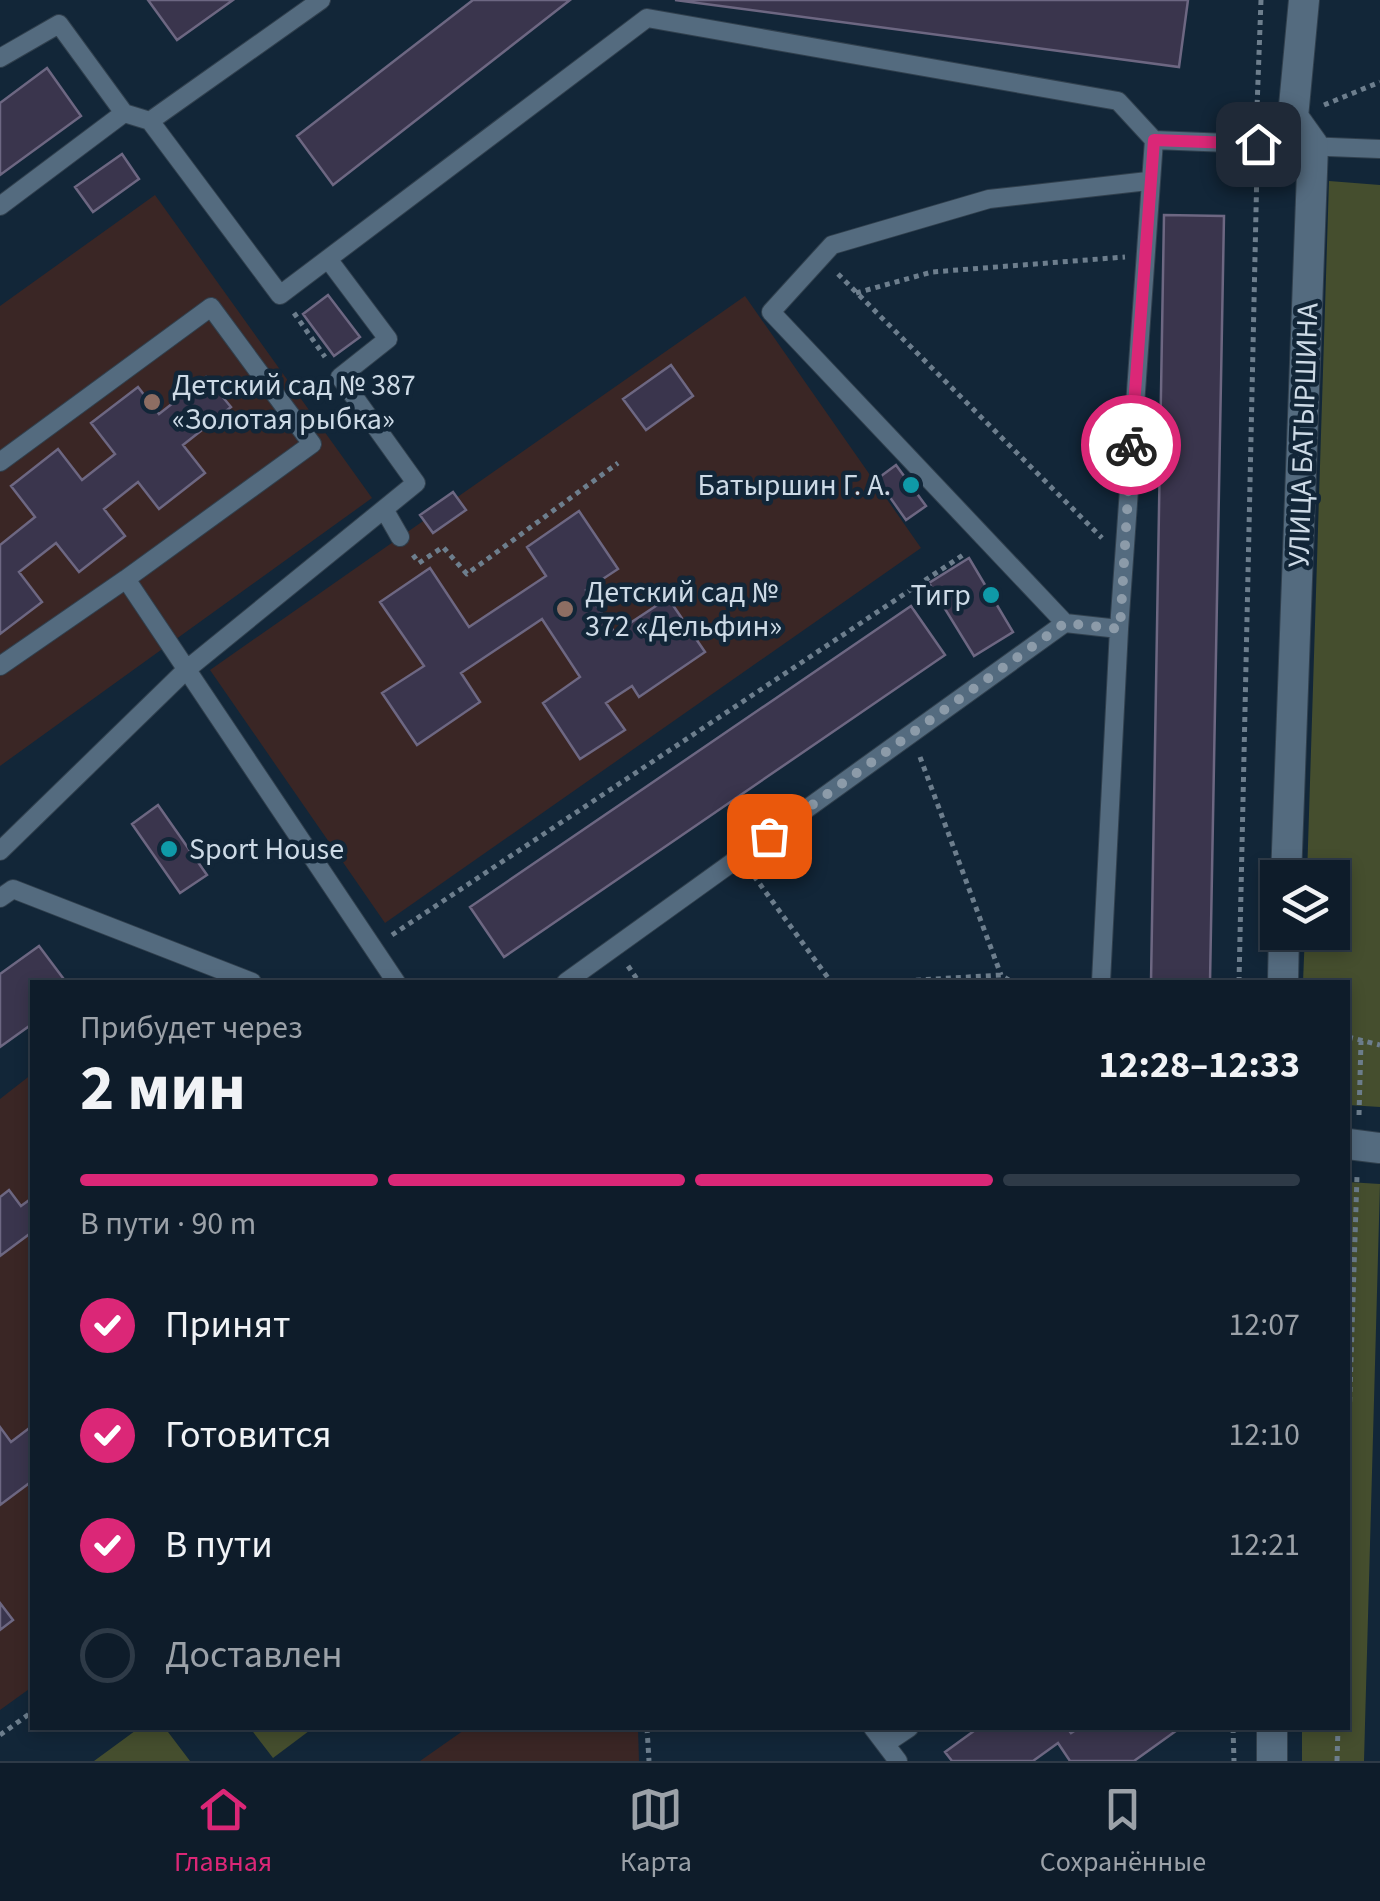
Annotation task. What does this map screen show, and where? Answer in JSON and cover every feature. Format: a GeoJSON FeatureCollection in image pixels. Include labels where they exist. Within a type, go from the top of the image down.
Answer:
{"type":"FeatureCollection","features":[{"type":"Feature","properties":{"kind":"street","name":"УЛИЦА БАТЫРШИНА"},"geometry":{"type":"LineString","coordinates":[[1287,860],[1313,145],[1293,117],[1304,0]]}},
{"type":"Feature","properties":{"kind":"street"},"geometry":{"type":"LineString","coordinates":[[1283,980],[1284,950]]}},
{"type":"Feature","properties":{"kind":"street"},"geometry":{"type":"LineString","coordinates":[[1272,1730],[1272,1761]]}},
{"type":"Feature","properties":{"kind":"lane"},"geometry":{"type":"LineString","coordinates":[[150,121],[322,0]]}},
{"type":"Feature","properties":{"kind":"lane"},"geometry":{"type":"LineString","coordinates":[[0,58],[60,24],[124,112],[150,121],[280,295],[647,18],[1118,101],[1154,140],[1380,149]]}},
{"type":"Feature","properties":{"kind":"lane"},"geometry":{"type":"LineString","coordinates":[[0,206],[124,112]]}},
{"type":"Feature","properties":{"kind":"lane"},"geometry":{"type":"LineString","coordinates":[[1101,980],[1143,255],[1154,140]]}},
{"type":"Feature","properties":{"kind":"lane"},"geometry":{"type":"LineString","coordinates":[[1120,629],[1065,623],[989,538],[781,328],[771,312],[832,246],[989,199],[1148,181]]}},
{"type":"Feature","properties":{"kind":"lane"},"geometry":{"type":"LineString","coordinates":[[0,851],[186,670],[416,482],[340,377],[388,339],[328,259]]}},
{"type":"Feature","properties":{"kind":"lane"},"geometry":{"type":"LineString","coordinates":[[0,462],[211,307],[312,444],[0,666]]}},
{"type":"Feature","properties":{"kind":"lane"},"geometry":{"type":"LineString","coordinates":[[384,510],[400,537]]}},
{"type":"Feature","properties":{"kind":"lane"},"geometry":{"type":"LineString","coordinates":[[126,579],[395,980]]}},
{"type":"Feature","properties":{"kind":"lane"},"geometry":{"type":"LineString","coordinates":[[569,980],[1065,623]]}},
{"type":"Feature","properties":{"kind":"lane"},"geometry":{"type":"LineString","coordinates":[[4,888],[247,980]]}},
{"type":"Feature","properties":{"kind":"lane"},"geometry":{"type":"LineString","coordinates":[[874,1730],[898,1761]]}},
{"type":"Feature","properties":{"kind":"lane"},"geometry":{"type":"LineString","coordinates":[[885,1744],[906,1730]]}},
{"type":"Feature","properties":{"kind":"path"},"geometry":{"type":"LineString","coordinates":[[1239,980],[1258,108]]}},
{"type":"Feature","properties":{"kind":"path"},"geometry":{"type":"LineString","coordinates":[[856,293],[932,272],[1143,255]]}},
{"type":"Feature","properties":{"kind":"path"},"geometry":{"type":"LineString","coordinates":[[821,258],[1124,560]]}},
{"type":"Feature","properties":{"kind":"path"},"geometry":{"type":"LineString","coordinates":[[280,295],[340,377]]}},
{"type":"Feature","properties":{"kind":"path"},"geometry":{"type":"LineString","coordinates":[[400,537],[419,563],[443,547],[466,574],[618,464]]}},
{"type":"Feature","properties":{"kind":"path"},"geometry":{"type":"LineString","coordinates":[[372,947],[989,538]]}},
{"type":"Feature","properties":{"kind":"path"},"geometry":{"type":"LineString","coordinates":[[911,734],[1001,974],[1009,980]]}},
{"type":"Feature","properties":{"kind":"path"},"geometry":{"type":"LineString","coordinates":[[741,857],[830,980]]}},
{"type":"Feature","properties":{"kind":"path"},"geometry":{"type":"LineString","coordinates":[[915,980],[1001,974]]}},
{"type":"Feature","properties":{"kind":"path"},"geometry":{"type":"LineString","coordinates":[[1350,1038],[1380,1045]]}},
{"type":"Feature","properties":{"kind":"path"},"geometry":{"type":"LineString","coordinates":[[1350,1408],[1362,1146],[1361,1041]]}},
{"type":"Feature","properties":{"kind":"path"},"geometry":{"type":"LineString","coordinates":[[0,1735],[30,1713]]}},
{"type":"Feature","properties":{"kind":"path"},"geometry":{"type":"LineString","coordinates":[[648,1730],[649,1761]]}},
{"type":"Feature","properties":{"kind":"path"},"geometry":{"type":"LineString","coordinates":[[1233,1730],[1234,1761]]}},
{"type":"Feature","properties":{"kind":"path"},"geometry":{"type":"LineString","coordinates":[[1337,1761],[1338,1730]]}},
{"type":"Feature","properties":{"kind":"shaded area","name":"Детский сад № 387 «Золотая рыбка»"},"geometry":{"type":"Polygon","coordinates":[[[155,195],[372,498],[0,766],[0,306],[155,195]]]}},
{"type":"Feature","properties":{"kind":"shaded area","name":"Детский сад № 372 «Дельфин»"},"geometry":{"type":"Polygon","coordinates":[[[745,296],[921,548],[385,923],[210,670],[745,296]]]}},
{"type":"Feature","properties":{"kind":"shaded area"},"geometry":{"type":"Polygon","coordinates":[[[30,1076],[30,1688],[0,1710],[0,1099],[30,1076]]]}},
{"type":"Feature","properties":{"kind":"shaded area"},"geometry":{"type":"Polygon","coordinates":[[[464,1730],[638,1730],[639,1761],[420,1761],[464,1730]]]}},
{"type":"Feature","properties":{"kind":"green space"},"geometry":{"type":"Polygon","coordinates":[[[1329,181],[1380,185],[1380,1107],[1350,1105],[1350,980],[1303,980],[1304,950],[1350,950],[1350,860],[1308,860],[1329,181]]]}},
{"type":"Feature","properties":{"kind":"green space"},"geometry":{"type":"Polygon","coordinates":[[[1350,1182],[1380,1184],[1364,1761],[1302,1761],[1302,1730],[1350,1730],[1350,1182]]]}},
{"type":"Feature","properties":{"kind":"green space"},"geometry":{"type":"Polygon","coordinates":[[[136,1730],[167,1730],[190,1761],[94,1761],[136,1730]]]}},
{"type":"Feature","properties":{"kind":"green space"},"geometry":{"type":"Polygon","coordinates":[[[252,1730],[310,1730],[273,1758],[252,1730]]]}},
{"type":"Feature","properties":{"kind":"building"},"geometry":{"type":"Polygon","coordinates":[[[148,0],[233,0],[177,40],[148,0]]]}},
{"type":"Feature","properties":{"kind":"building"},"geometry":{"type":"Polygon","coordinates":[[[473,0],[570,0],[333,185],[297,136],[473,0]]]}},
{"type":"Feature","properties":{"kind":"building"},"geometry":{"type":"Polygon","coordinates":[[[675,0],[1188,0],[1179,67],[675,0]]]}},
{"type":"Feature","properties":{"kind":"building"},"geometry":{"type":"Polygon","coordinates":[[[47,68],[81,116],[0,175],[0,103],[47,68]]]}},
{"type":"Feature","properties":{"kind":"building"},"geometry":{"type":"Polygon","coordinates":[[[122,154],[139,179],[93,212],[75,187],[122,154]]]}},
{"type":"Feature","properties":{"kind":"building"},"geometry":{"type":"Polygon","coordinates":[[[1164,215],[1224,216],[1210,980],[1151,980],[1164,215]]]}},
{"type":"Feature","properties":{"kind":"building"},"geometry":{"type":"Polygon","coordinates":[[[328,295],[360,337],[334,356],[303,314],[328,295]]]}},
{"type":"Feature","properties":{"kind":"building"},"geometry":{"type":"Polygon","coordinates":[[[671,365],[693,396],[646,430],[623,399],[671,365]]]}},
{"type":"Feature","properties":{"kind":"building"},"geometry":{"type":"Polygon","coordinates":[[[206,377],[231,407],[183,445],[205,473],[159,509],[138,482],[104,509],[125,536],[79,572],[56,543],[19,572],[42,602],[0,634],[0,545],[35,517],[11,486],[58,449],[82,480],[115,454],[91,423],[138,387],[159,414],[206,377]]]}},
{"type":"Feature","properties":{"kind":"building"},"geometry":{"type":"Polygon","coordinates":[[[896,465],[926,506],[906,520],[877,479],[896,465]]]}},
{"type":"Feature","properties":{"kind":"building"},"geometry":{"type":"Polygon","coordinates":[[[453,492],[466,510],[433,533],[420,515],[453,492]]]}},
{"type":"Feature","properties":{"kind":"building"},"geometry":{"type":"Polygon","coordinates":[[[579,511],[618,569],[586,590],[615,633],[668,598],[705,652],[639,697],[632,686],[606,703],[625,730],[580,759],[543,703],[580,677],[542,619],[461,673],[480,702],[417,745],[382,693],[424,666],[380,602],[430,568],[469,627],[546,576],[527,547],[579,511]]]}},
{"type":"Feature","properties":{"kind":"building"},"geometry":{"type":"Polygon","coordinates":[[[969,558],[1013,632],[974,656],[929,583],[969,558]]]}},
{"type":"Feature","properties":{"kind":"building"},"geometry":{"type":"Polygon","coordinates":[[[911,606],[945,655],[504,957],[470,907],[911,606]]]}},
{"type":"Feature","properties":{"kind":"building","name":"Sport House"},"geometry":{"type":"Polygon","coordinates":[[[158,805],[207,875],[180,893],[132,824],[158,805]]]}},
{"type":"Feature","properties":{"kind":"building"},"geometry":{"type":"Polygon","coordinates":[[[39,946],[64,980],[30,980],[30,1025],[0,1047],[0,974],[39,946]]]}},
{"type":"Feature","properties":{"kind":"building"},"geometry":{"type":"Polygon","coordinates":[[[9,1190],[21,1206],[30,1199],[30,1234],[0,1256],[0,1197],[9,1190]]]}},
{"type":"Feature","properties":{"kind":"building"},"geometry":{"type":"Polygon","coordinates":[[[0,1427],[11,1442],[30,1428],[30,1482],[0,1505],[0,1427]]]}},
{"type":"Feature","properties":{"kind":"building"},"geometry":{"type":"Polygon","coordinates":[[[0,1603],[13,1620],[0,1630],[0,1603]]]}},
{"type":"Feature","properties":{"kind":"building"},"geometry":{"type":"Polygon","coordinates":[[[975,1730],[1177,1730],[1134,1761],[1070,1761],[1058,1743],[1033,1761],[952,1761],[945,1752],[975,1730]]]}},
{"type":"Feature","properties":{"kind":"way so far"},"geometry":{"type":"LineString","coordinates":[[769,836],[1065,623],[1120,629],[1131,445]]}},
{"type":"Feature","properties":{"kind":"place","name":"Детский сад № 387 «Золотая рыбка»"},"geometry":{"type":"Point","coordinates":[152,402]}},
{"type":"Feature","properties":{"kind":"place","name":"Батыршин Г. А."},"geometry":{"type":"Point","coordinates":[911,485]}},
{"type":"Feature","properties":{"kind":"place","name":"Тигр"},"geometry":{"type":"Point","coordinates":[991,595]}},
{"type":"Feature","properties":{"kind":"place","name":"Детский сад № 372 «Дельфин»"},"geometry":{"type":"Point","coordinates":[565,609]}},
{"type":"Feature","properties":{"kind":"place","name":"Sport House"},"geometry":{"type":"Point","coordinates":[169,849]}},
{"type":"Feature","properties":{"kind":"route"},"geometry":{"type":"LineString","coordinates":[[1131,445],[1154,140],[1258,144]]}}]}
